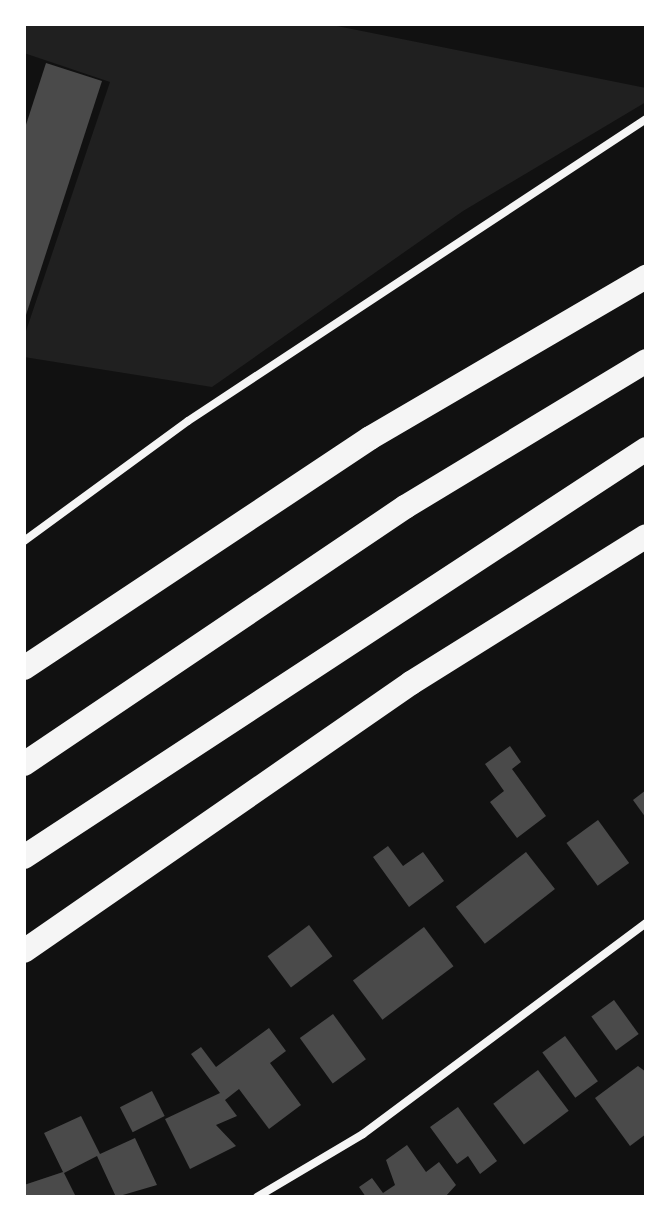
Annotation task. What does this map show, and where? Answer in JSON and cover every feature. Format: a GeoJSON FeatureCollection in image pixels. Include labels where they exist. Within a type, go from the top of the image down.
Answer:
{"type":"FeatureCollection","features":[{"type":"Feature","properties":{"kind":"highway"},"geometry":{"type":"LineString","coordinates":[[24,668],[370,438],[646,277]]}},
{"type":"Feature","properties":{"kind":"highway"},"geometry":{"type":"LineString","coordinates":[[24,764],[405,507],[646,361]]}},
{"type":"Feature","properties":{"kind":"highway"},"geometry":{"type":"LineString","coordinates":[[24,857],[646,449]]}},
{"type":"Feature","properties":{"kind":"highway"},"geometry":{"type":"LineString","coordinates":[[24,951],[411,683],[646,536]]}},
{"type":"Feature","properties":{"kind":"street"},"geometry":{"type":"LineString","coordinates":[[24,541],[188,421],[646,119]]}},
{"type":"Feature","properties":{"kind":"street"},"geometry":{"type":"LineString","coordinates":[[257,1197],[363,1134],[646,923]]}},
{"type":"Feature","properties":{"kind":"shaded area"},"geometry":{"type":"Polygon","coordinates":[[[24,24],[327,24],[646,88],[646,102],[463,211],[212,387],[24,357],[24,337],[110,82],[24,53],[24,24]]]}},
{"type":"Feature","properties":{"kind":"building"},"geometry":{"type":"Polygon","coordinates":[[[46,63],[102,81],[25,318],[24,131],[46,63]]]}},
{"type":"Feature","properties":{"kind":"building"},"geometry":{"type":"Polygon","coordinates":[[[510,746],[521,762],[512,769],[546,816],[517,838],[490,802],[504,791],[485,764],[510,746]]]}},
{"type":"Feature","properties":{"kind":"building"},"geometry":{"type":"Polygon","coordinates":[[[646,790],[646,818],[633,800],[646,790]]]}},
{"type":"Feature","properties":{"kind":"building"},"geometry":{"type":"Polygon","coordinates":[[[598,820],[629,863],[598,886],[566,843],[598,820]]]}},
{"type":"Feature","properties":{"kind":"building"},"geometry":{"type":"Polygon","coordinates":[[[388,846],[403,866],[423,852],[444,881],[409,907],[373,857],[388,846]]]}},
{"type":"Feature","properties":{"kind":"building"},"geometry":{"type":"Polygon","coordinates":[[[526,852],[555,889],[485,944],[456,907],[526,852]]]}},
{"type":"Feature","properties":{"kind":"building"},"geometry":{"type":"Polygon","coordinates":[[[309,925],[332,956],[291,987],[267,956],[309,925]]]}},
{"type":"Feature","properties":{"kind":"building"},"geometry":{"type":"Polygon","coordinates":[[[424,927],[453,966],[382,1020],[353,981],[424,927]]]}},
{"type":"Feature","properties":{"kind":"building"},"geometry":{"type":"Polygon","coordinates":[[[614,1000],[639,1034],[616,1050],[591,1016],[614,1000]]]}},
{"type":"Feature","properties":{"kind":"building"},"geometry":{"type":"Polygon","coordinates":[[[333,1014],[366,1059],[333,1083],[300,1038],[333,1014]]]}},
{"type":"Feature","properties":{"kind":"building"},"geometry":{"type":"Polygon","coordinates":[[[269,1028],[286,1051],[270,1063],[301,1105],[269,1129],[239,1089],[225,1100],[237,1116],[216,1125],[236,1146],[190,1169],[165,1119],[220,1093],[191,1054],[201,1047],[216,1067],[269,1028]]]}},
{"type":"Feature","properties":{"kind":"building"},"geometry":{"type":"Polygon","coordinates":[[[565,1036],[598,1081],[575,1098],[542,1052],[565,1036]]]}},
{"type":"Feature","properties":{"kind":"building"},"geometry":{"type":"Polygon","coordinates":[[[638,1066],[646,1072],[646,1134],[630,1146],[595,1098],[638,1066]]]}},
{"type":"Feature","properties":{"kind":"building"},"geometry":{"type":"Polygon","coordinates":[[[538,1070],[569,1111],[524,1144],[493,1104],[538,1070]]]}},
{"type":"Feature","properties":{"kind":"building"},"geometry":{"type":"Polygon","coordinates":[[[152,1091],[165,1116],[133,1132],[120,1107],[152,1091]]]}},
{"type":"Feature","properties":{"kind":"building"},"geometry":{"type":"Polygon","coordinates":[[[458,1107],[497,1161],[480,1174],[468,1156],[457,1164],[430,1127],[458,1107]]]}},
{"type":"Feature","properties":{"kind":"building"},"geometry":{"type":"Polygon","coordinates":[[[81,1116],[100,1154],[135,1138],[157,1185],[116,1197],[97,1156],[64,1173],[76,1197],[24,1197],[24,1185],[63,1172],[44,1133],[81,1116]]]}},
{"type":"Feature","properties":{"kind":"building"},"geometry":{"type":"Polygon","coordinates":[[[407,1145],[426,1172],[439,1162],[456,1185],[445,1197],[366,1197],[359,1187],[372,1178],[383,1193],[395,1185],[386,1160],[407,1145]]]}}]}
